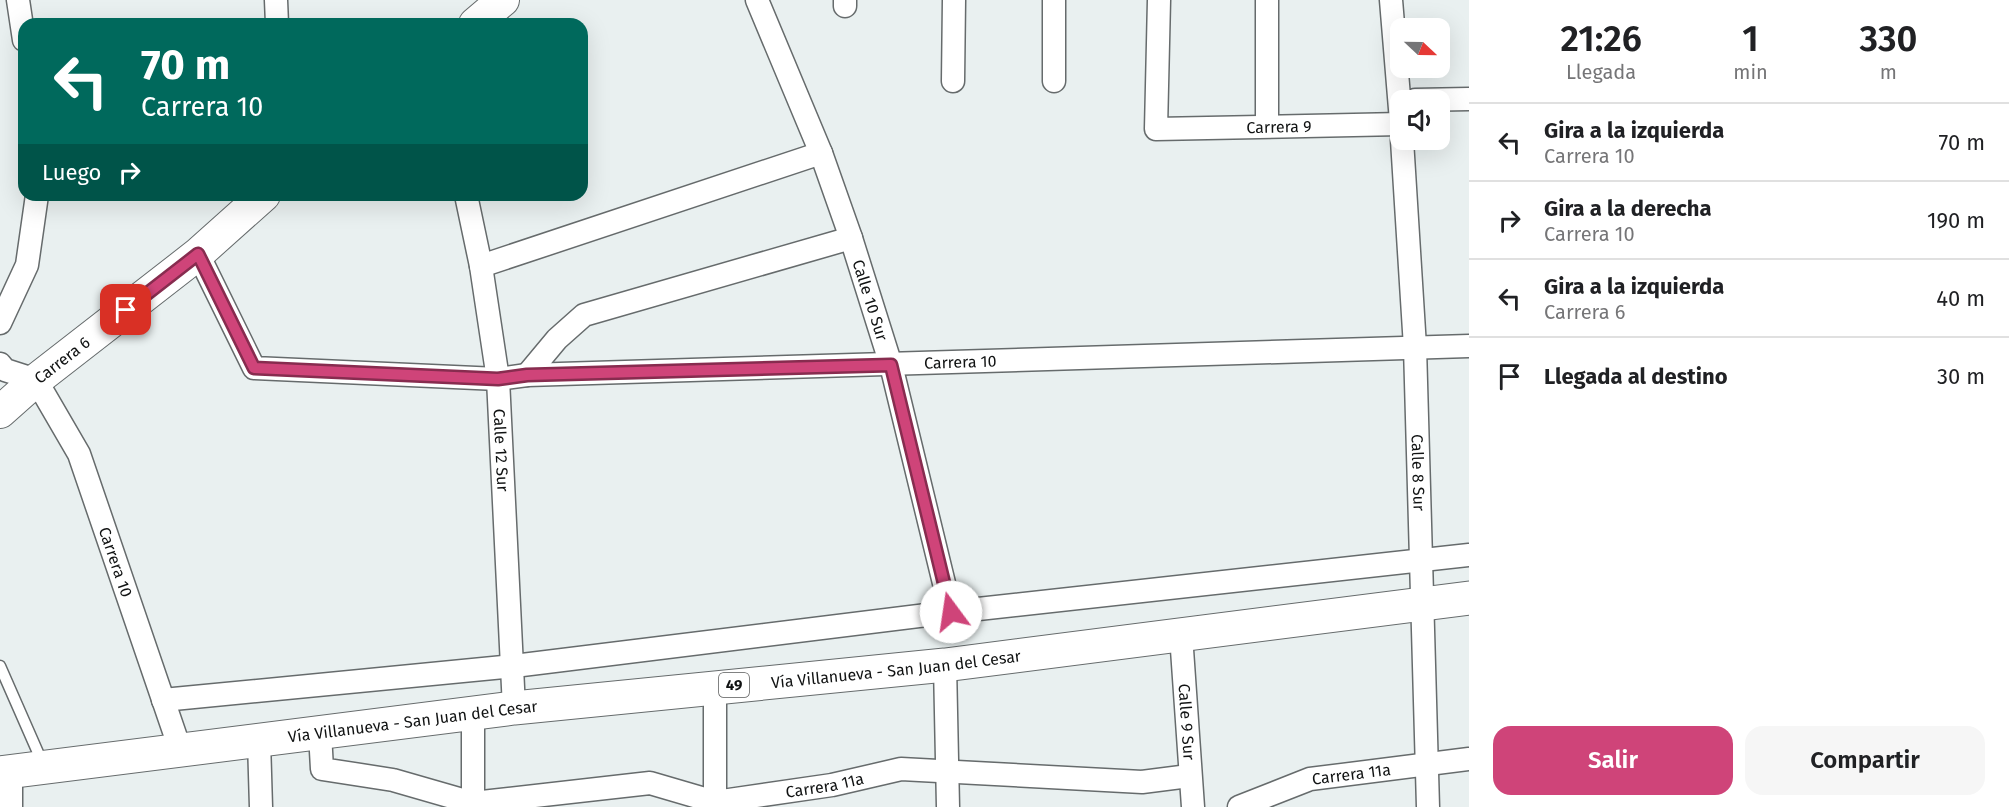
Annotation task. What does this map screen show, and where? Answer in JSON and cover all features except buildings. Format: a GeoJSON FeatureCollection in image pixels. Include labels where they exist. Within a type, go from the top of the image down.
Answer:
{"type":"FeatureCollection","features":[{"type":"Feature","properties":{"kind":"main road","name":"Vía Villanueva - San Juan del Cesar"},"geometry":{"type":"LineString","coordinates":[[5,772],[181,752],[514,708],[945,665],[1469,598]]}},
{"type":"Feature","properties":{"kind":"street"},"geometry":{"type":"LineString","coordinates":[[18,0],[21,18]]}},
{"type":"Feature","properties":{"kind":"street"},"geometry":{"type":"LineString","coordinates":[[276,0],[277,18]]}},
{"type":"Feature","properties":{"kind":"street"},"geometry":{"type":"LineString","coordinates":[[482,18],[504,0]]}},
{"type":"Feature","properties":{"kind":"street","name":"Calle 10 Sur"},"geometry":{"type":"LineString","coordinates":[[757,0],[821,153],[851,238],[891,365],[951,612]]}},
{"type":"Feature","properties":{"kind":"street"},"geometry":{"type":"LineString","coordinates":[[953,81],[954,0]]}},
{"type":"Feature","properties":{"kind":"street"},"geometry":{"type":"LineString","coordinates":[[1054,0],[1054,81]]}},
{"type":"Feature","properties":{"kind":"street","name":"Carrera 9"},"geometry":{"type":"LineString","coordinates":[[1159,0],[1156,129],[1267,126],[1390,112]]}},
{"type":"Feature","properties":{"kind":"street"},"geometry":{"type":"LineString","coordinates":[[1267,0],[1267,126]]}},
{"type":"Feature","properties":{"kind":"street"},"geometry":{"type":"LineString","coordinates":[[1391,0],[1401,90]]}},
{"type":"Feature","properties":{"kind":"street","name":"Carrera 9"},"geometry":{"type":"LineString","coordinates":[[1450,102],[1469,99]]}},
{"type":"Feature","properties":{"kind":"street","name":"Calle 8 Sur"},"geometry":{"type":"LineString","coordinates":[[1403,150],[1415,347],[1428,807]]}},
{"type":"Feature","properties":{"kind":"street"},"geometry":{"type":"LineString","coordinates":[[481,266],[821,153]]}},
{"type":"Feature","properties":{"kind":"street"},"geometry":{"type":"LineString","coordinates":[[0,323],[27,265],[36,201]]}},
{"type":"Feature","properties":{"kind":"street","name":"Carrera 6"},"geometry":{"type":"LineString","coordinates":[[0,412],[36,380],[198,254],[257,201]]}},
{"type":"Feature","properties":{"kind":"street","name":"Calle 12 Sur"},"geometry":{"type":"LineString","coordinates":[[467,201],[481,266],[498,379],[514,666],[514,708]]}},
{"type":"Feature","properties":{"kind":"street"},"geometry":{"type":"LineString","coordinates":[[527,375],[557,339],[584,315],[851,238]]}},
{"type":"Feature","properties":{"kind":"street","name":"Carrera 10"},"geometry":{"type":"LineString","coordinates":[[198,254],[254,368],[498,379],[527,375],[1469,346]]}},
{"type":"Feature","properties":{"kind":"street"},"geometry":{"type":"LineString","coordinates":[[0,364],[5,370],[36,380]]}},
{"type":"Feature","properties":{"kind":"street","name":"Carrera 10"},"geometry":{"type":"LineString","coordinates":[[36,380],[79,454],[181,752]]}},
{"type":"Feature","properties":{"kind":"street"},"geometry":{"type":"LineString","coordinates":[[163,700],[514,666],[951,612],[1469,555]]}},
{"type":"Feature","properties":{"kind":"street","name":"Calle 9 Sur"},"geometry":{"type":"LineString","coordinates":[[1181,635],[1189,776],[1193,807]]}},
{"type":"Feature","properties":{"kind":"street"},"geometry":{"type":"LineString","coordinates":[[945,665],[948,807]]}},
{"type":"Feature","properties":{"kind":"street"},"geometry":{"type":"LineString","coordinates":[[715,687],[715,804]]}},
{"type":"Feature","properties":{"kind":"street"},"geometry":{"type":"LineString","coordinates":[[473,713],[473,805]]}},
{"type":"Feature","properties":{"kind":"street","name":"Carrera 11a"},"geometry":{"type":"LineString","coordinates":[[320,733],[322,769],[393,780],[473,805],[650,783],[715,804],[832,785],[901,769],[1142,782],[1189,776]]}},
{"type":"Feature","properties":{"kind":"street"},"geometry":{"type":"LineString","coordinates":[[259,741],[261,807]]}},
{"type":"Feature","properties":{"kind":"street","name":"Carrera 11a"},"geometry":{"type":"LineString","coordinates":[[1239,807],[1310,779],[1469,759]]}},
{"type":"Feature","properties":{"kind":"street"},"geometry":{"type":"LineString","coordinates":[[5,772],[11,807]]}},
{"type":"Feature","properties":{"kind":"lane"},"geometry":{"type":"LineString","coordinates":[[0,666],[44,767]]}},
{"type":"Feature","properties":{"kind":"route"},"geometry":{"type":"LineString","coordinates":[[126,310],[198,254],[254,368],[498,379],[527,375],[891,365],[951,612]]}}]}
